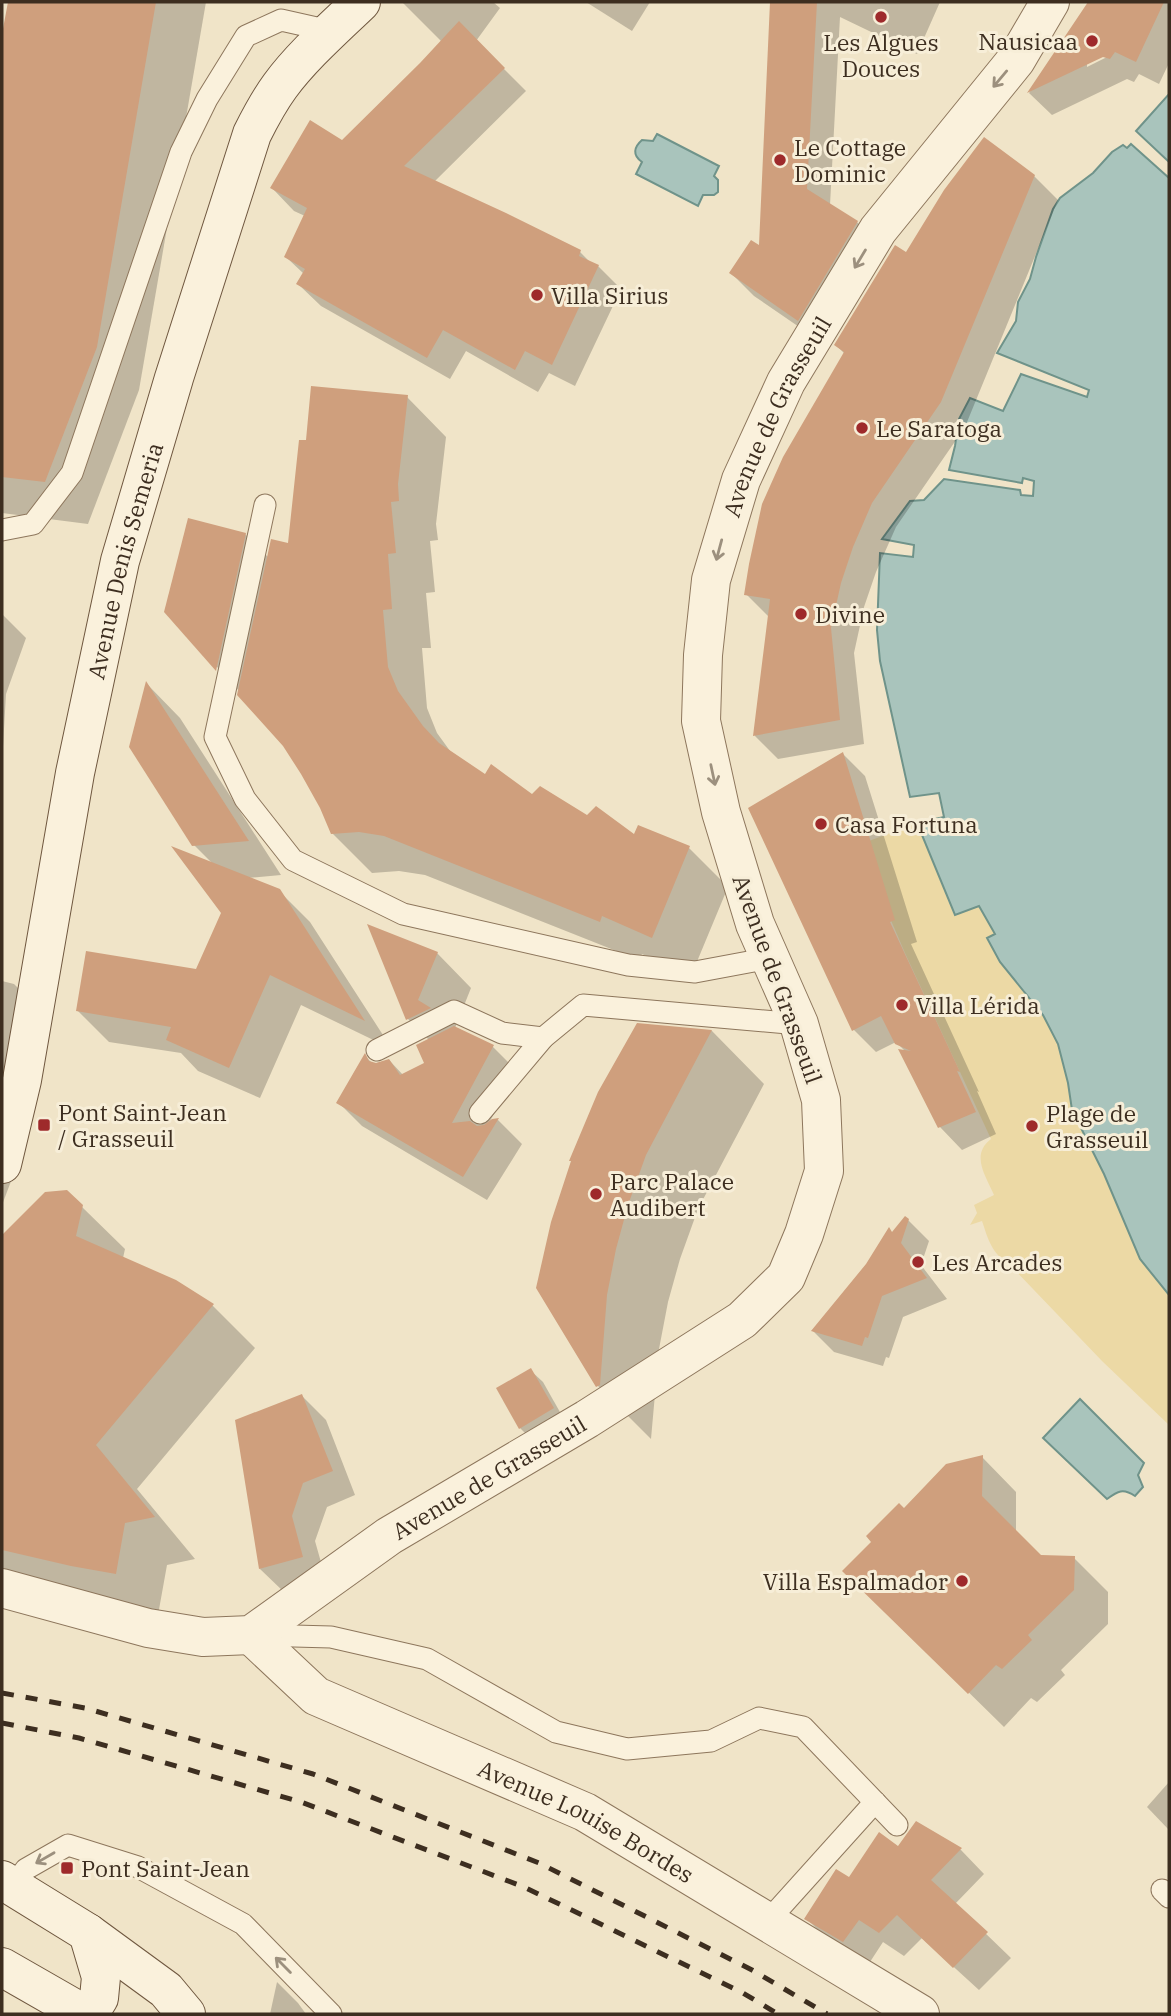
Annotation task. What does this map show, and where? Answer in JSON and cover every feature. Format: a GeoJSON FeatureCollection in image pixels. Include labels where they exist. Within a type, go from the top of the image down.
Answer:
{"type":"FeatureCollection","features":[{"type":"Feature","properties":{"kind":"street","name":"Avenue Denis Semeria"},"geometry":{"type":"LineString","coordinates":[[2,1164],[22,1080],[75,773],[121,561],[139,495],[252,134],[281,85],[330,31],[361,2]]}},
{"type":"Feature","properties":{"kind":"street","name":"Avenue de Grasseuil"},"geometry":{"type":"LineString","coordinates":[[251,1634],[389,1536],[587,1419],[742,1320],[786,1276],[804,1234],[824,1171],[821,1100],[799,1024],[755,924],[721,812],[701,721],[703,655],[711,580],[741,480],[786,382],[878,230],[1016,60],[1050,2]]}},
{"type":"Feature","properties":{"kind":"street"},"geometry":{"type":"LineString","coordinates":[[2,1588],[148,1628],[203,1637],[251,1634]]}},
{"type":"Feature","properties":{"kind":"street","name":"Avenue Louise Bordes"},"geometry":{"type":"LineString","coordinates":[[251,1634],[316,1696],[585,1812],[920,2014]]}},
{"type":"Feature","properties":{"kind":"street"},"geometry":{"type":"LineString","coordinates":[[8,1883],[88,1933],[166,1990],[186,2014]]}},
{"type":"Feature","properties":{"kind":"street"},"geometry":{"type":"LineString","coordinates":[[2,1967],[87,2014],[99,1998],[101,1977],[88,1933]]}},
{"type":"Feature","properties":{"kind":"lane"},"geometry":{"type":"LineString","coordinates":[[2,530],[33,524],[72,472],[181,152],[207,99],[246,36],[281,20],[330,31]]}},
{"type":"Feature","properties":{"kind":"lane"},"geometry":{"type":"LineString","coordinates":[[265,505],[215,737],[245,799],[293,860],[403,914],[628,965],[695,972],[770,958]]}},
{"type":"Feature","properties":{"kind":"lane"},"geometry":{"type":"LineString","coordinates":[[480,1114],[542,1038],[583,1005],[799,1024]]}},
{"type":"Feature","properties":{"kind":"lane"},"geometry":{"type":"LineString","coordinates":[[377,1050],[454,1011],[502,1033],[542,1038]]}},
{"type":"Feature","properties":{"kind":"lane"},"geometry":{"type":"LineString","coordinates":[[251,1634],[331,1637],[427,1659],[556,1732],[627,1749],[711,1741],[759,1718],[803,1727],[897,1825]]}},
{"type":"Feature","properties":{"kind":"lane"},"geometry":{"type":"LineString","coordinates":[[767,1922],[875,1802]]}},
{"type":"Feature","properties":{"kind":"lane"},"geometry":{"type":"LineString","coordinates":[[8,1883],[26,1869],[68,1845],[138,1867],[243,1924],[331,2014]]}},
{"type":"Feature","properties":{"kind":"sand","name":"Plage de Grasseuil"},"geometry":{"type":"Polygon","coordinates":[[[917,823],[954,915],[979,906],[995,934],[1000,962],[1043,1015],[1058,1044],[1072,1110],[1104,1174],[1140,1259],[1169,1295],[1169,1425],[998,1256],[982,1221],[970,1225],[977,1213],[974,1205],[994,1195],[981,1159],[981,1152],[991,1139],[887,911],[869,841],[917,823]]]}},
{"type":"Feature","properties":{"kind":"water"},"geometry":{"type":"Polygon","coordinates":[[[1169,94],[1169,162],[1136,131],[1169,94]]]}},
{"type":"Feature","properties":{"kind":"water"},"geometry":{"type":"Polygon","coordinates":[[[657,134],[719,166],[714,176],[718,180],[718,192],[714,195],[703,195],[698,206],[636,174],[642,162],[635,154],[637,145],[642,140],[653,141],[657,134]]]}},
{"type":"Feature","properties":{"kind":"water"},"geometry":{"type":"Polygon","coordinates":[[[1131,144],[1169,178],[1169,1295],[1140,1259],[1104,1174],[1072,1110],[1058,1044],[1043,1015],[1000,962],[987,938],[995,934],[979,906],[955,915],[917,823],[944,817],[939,793],[910,797],[880,661],[877,630],[880,553],[913,557],[914,545],[882,539],[910,501],[924,500],[944,479],[1020,490],[1021,495],[1033,496],[1034,481],[1023,478],[1022,483],[949,470],[959,419],[970,398],[1003,411],[1021,374],[1087,397],[1089,390],[997,353],[1016,321],[1018,302],[1030,279],[1053,209],[1060,198],[1093,173],[1112,152],[1123,145],[1127,148],[1131,144]]]}},
{"type":"Feature","properties":{"kind":"water"},"geometry":{"type":"Polygon","coordinates":[[[1080,1399],[1144,1463],[1138,1475],[1143,1487],[1135,1496],[1121,1492],[1107,1499],[1043,1438],[1080,1399]]]}},
{"type":"Feature","properties":{"kind":"building"},"geometry":{"type":"Polygon","coordinates":[[[8,2],[156,2],[97,347],[45,482],[2,477],[2,34],[8,2]]]}},
{"type":"Feature","properties":{"kind":"building"},"geometry":{"type":"Polygon","coordinates":[[[770,2],[817,2],[807,189],[858,221],[798,321],[729,273],[751,240],[759,245],[770,2]]]}},
{"type":"Feature","properties":{"kind":"building","name":"Nausicaa"},"geometry":{"type":"Polygon","coordinates":[[[1088,2],[1164,2],[1136,62],[1115,52],[1110,59],[1103,57],[1027,93],[1088,2]]]}},
{"type":"Feature","properties":{"kind":"building"},"geometry":{"type":"Polygon","coordinates":[[[459,21],[505,68],[404,166],[581,250],[579,256],[599,265],[552,365],[525,351],[515,370],[443,330],[427,358],[296,284],[305,269],[284,257],[307,208],[270,188],[310,120],[342,140],[459,21]]]}},
{"type":"Feature","properties":{"kind":"building"},"geometry":{"type":"Polygon","coordinates":[[[984,137],[1035,175],[941,402],[872,503],[853,547],[841,583],[831,628],[840,720],[753,736],[770,599],[744,595],[762,504],[783,457],[844,352],[834,345],[895,245],[906,252],[944,190],[984,137]]]}},
{"type":"Feature","properties":{"kind":"building"},"geometry":{"type":"Polygon","coordinates":[[[311,386],[408,395],[398,484],[399,501],[391,502],[396,553],[388,554],[392,609],[383,610],[388,667],[398,691],[439,743],[485,774],[491,764],[532,794],[540,786],[587,815],[596,806],[634,834],[638,825],[690,846],[652,938],[602,916],[600,922],[384,836],[359,832],[331,834],[320,808],[283,746],[237,695],[271,539],[288,543],[299,440],[306,440],[311,386]]]}},
{"type":"Feature","properties":{"kind":"building"},"geometry":{"type":"Polygon","coordinates":[[[188,518],[246,533],[216,671],[164,612],[188,518]]]}},
{"type":"Feature","properties":{"kind":"building"},"geometry":{"type":"Polygon","coordinates":[[[146,681],[249,841],[192,846],[129,747],[146,681]]]}},
{"type":"Feature","properties":{"kind":"building"},"geometry":{"type":"Polygon","coordinates":[[[843,752],[895,920],[890,922],[976,1112],[938,1128],[898,1049],[911,1051],[895,1044],[881,1016],[852,1031],[748,808],[843,752]]]}},
{"type":"Feature","properties":{"kind":"building"},"geometry":{"type":"Polygon","coordinates":[[[171,846],[280,889],[365,1021],[270,975],[229,1068],[166,1040],[171,1027],[76,1011],[86,951],[196,969],[221,913],[171,846]]]}},
{"type":"Feature","properties":{"kind":"building"},"geometry":{"type":"Polygon","coordinates":[[[367,924],[438,952],[418,1000],[431,1008],[406,1020],[367,924]]]}},
{"type":"Feature","properties":{"kind":"building","name":"Parc Palace Audibert"},"geometry":{"type":"Polygon","coordinates":[[[637,1023],[712,1030],[646,1155],[628,1205],[607,1295],[600,1385],[596,1387],[536,1288],[569,1161],[598,1092],[637,1023]]]}},
{"type":"Feature","properties":{"kind":"building"},"geometry":{"type":"Polygon","coordinates":[[[454,1026],[494,1045],[452,1123],[470,1121],[477,1126],[499,1118],[463,1177],[336,1103],[365,1053],[369,1061],[376,1063],[389,1059],[400,1075],[424,1063],[416,1045],[454,1026]]]}},
{"type":"Feature","properties":{"kind":"building"},"geometry":{"type":"Polygon","coordinates":[[[67,1190],[83,1205],[76,1236],[176,1280],[214,1304],[96,1445],[155,1517],[125,1523],[116,1574],[2,1550],[2,1235],[45,1192],[67,1190]]]}},
{"type":"Feature","properties":{"kind":"building"},"geometry":{"type":"Polygon","coordinates":[[[905,1216],[909,1219],[901,1243],[927,1278],[882,1296],[868,1338],[865,1337],[862,1346],[811,1331],[866,1264],[889,1227],[892,1232],[905,1216]]]}},
{"type":"Feature","properties":{"kind":"building"},"geometry":{"type":"Polygon","coordinates":[[[531,1368],[554,1408],[519,1429],[496,1388],[531,1368]]]}},
{"type":"Feature","properties":{"kind":"building"},"geometry":{"type":"Polygon","coordinates":[[[302,1394],[333,1471],[303,1483],[292,1516],[303,1557],[259,1569],[235,1420],[302,1394]]]}},
{"type":"Feature","properties":{"kind":"building","name":"Villa Espalmador"},"geometry":{"type":"Polygon","coordinates":[[[983,1455],[982,1496],[1041,1555],[1075,1556],[1074,1590],[1028,1635],[1032,1640],[1002,1669],[996,1665],[968,1694],[842,1571],[871,1542],[866,1536],[899,1503],[904,1508],[946,1464],[983,1455]]]}},
{"type":"Feature","properties":{"kind":"building"},"geometry":{"type":"Polygon","coordinates":[[[916,1821],[962,1848],[931,1880],[988,1932],[953,1968],[897,1915],[879,1933],[859,1920],[843,1942],[804,1919],[836,1869],[849,1877],[879,1832],[898,1846],[916,1821]]]}},
{"type":"Feature","properties":{"kind":"railway"},"geometry":{"type":"LineString","coordinates":[[2,1693],[85,1708],[313,1774],[539,1863],[752,1970],[827,2014]]}},
{"type":"Feature","properties":{"kind":"railway"},"geometry":{"type":"LineString","coordinates":[[2,1723],[79,1738],[301,1802],[524,1887],[743,1993],[778,2014]]}},
{"type":"Feature","properties":{"kind":"place","name":"Les Algues Douces"},"geometry":{"type":"Point","coordinates":[881,17]}},
{"type":"Feature","properties":{"kind":"place","name":"Nausicaa"},"geometry":{"type":"Point","coordinates":[1092,41]}},
{"type":"Feature","properties":{"kind":"place","name":"Le Cottage Dominic"},"geometry":{"type":"Point","coordinates":[780,160]}},
{"type":"Feature","properties":{"kind":"place","name":"Villa Sirius"},"geometry":{"type":"Point","coordinates":[537,295]}},
{"type":"Feature","properties":{"kind":"place","name":"Le Saratoga"},"geometry":{"type":"Point","coordinates":[862,428]}},
{"type":"Feature","properties":{"kind":"place","name":"Divine"},"geometry":{"type":"Point","coordinates":[801,614]}},
{"type":"Feature","properties":{"kind":"place","name":"Casa Fortuna"},"geometry":{"type":"Point","coordinates":[821,824]}},
{"type":"Feature","properties":{"kind":"place","name":"Villa Lérida"},"geometry":{"type":"Point","coordinates":[902,1005]}},
{"type":"Feature","properties":{"kind":"place","name":"Pont Saint-Jean / Grasseuil"},"geometry":{"type":"Point","coordinates":[44,1125]}},
{"type":"Feature","properties":{"kind":"place","name":"Plage de Grasseuil"},"geometry":{"type":"Point","coordinates":[1032,1126]}},
{"type":"Feature","properties":{"kind":"place","name":"Parc Palace Audibert"},"geometry":{"type":"Point","coordinates":[596,1194]}},
{"type":"Feature","properties":{"kind":"place","name":"Les Arcades"},"geometry":{"type":"Point","coordinates":[918,1262]}},
{"type":"Feature","properties":{"kind":"place","name":"Villa Espalmador"},"geometry":{"type":"Point","coordinates":[962,1581]}},
{"type":"Feature","properties":{"kind":"place","name":"Pont Saint-Jean"},"geometry":{"type":"Point","coordinates":[67,1868]}}]}
